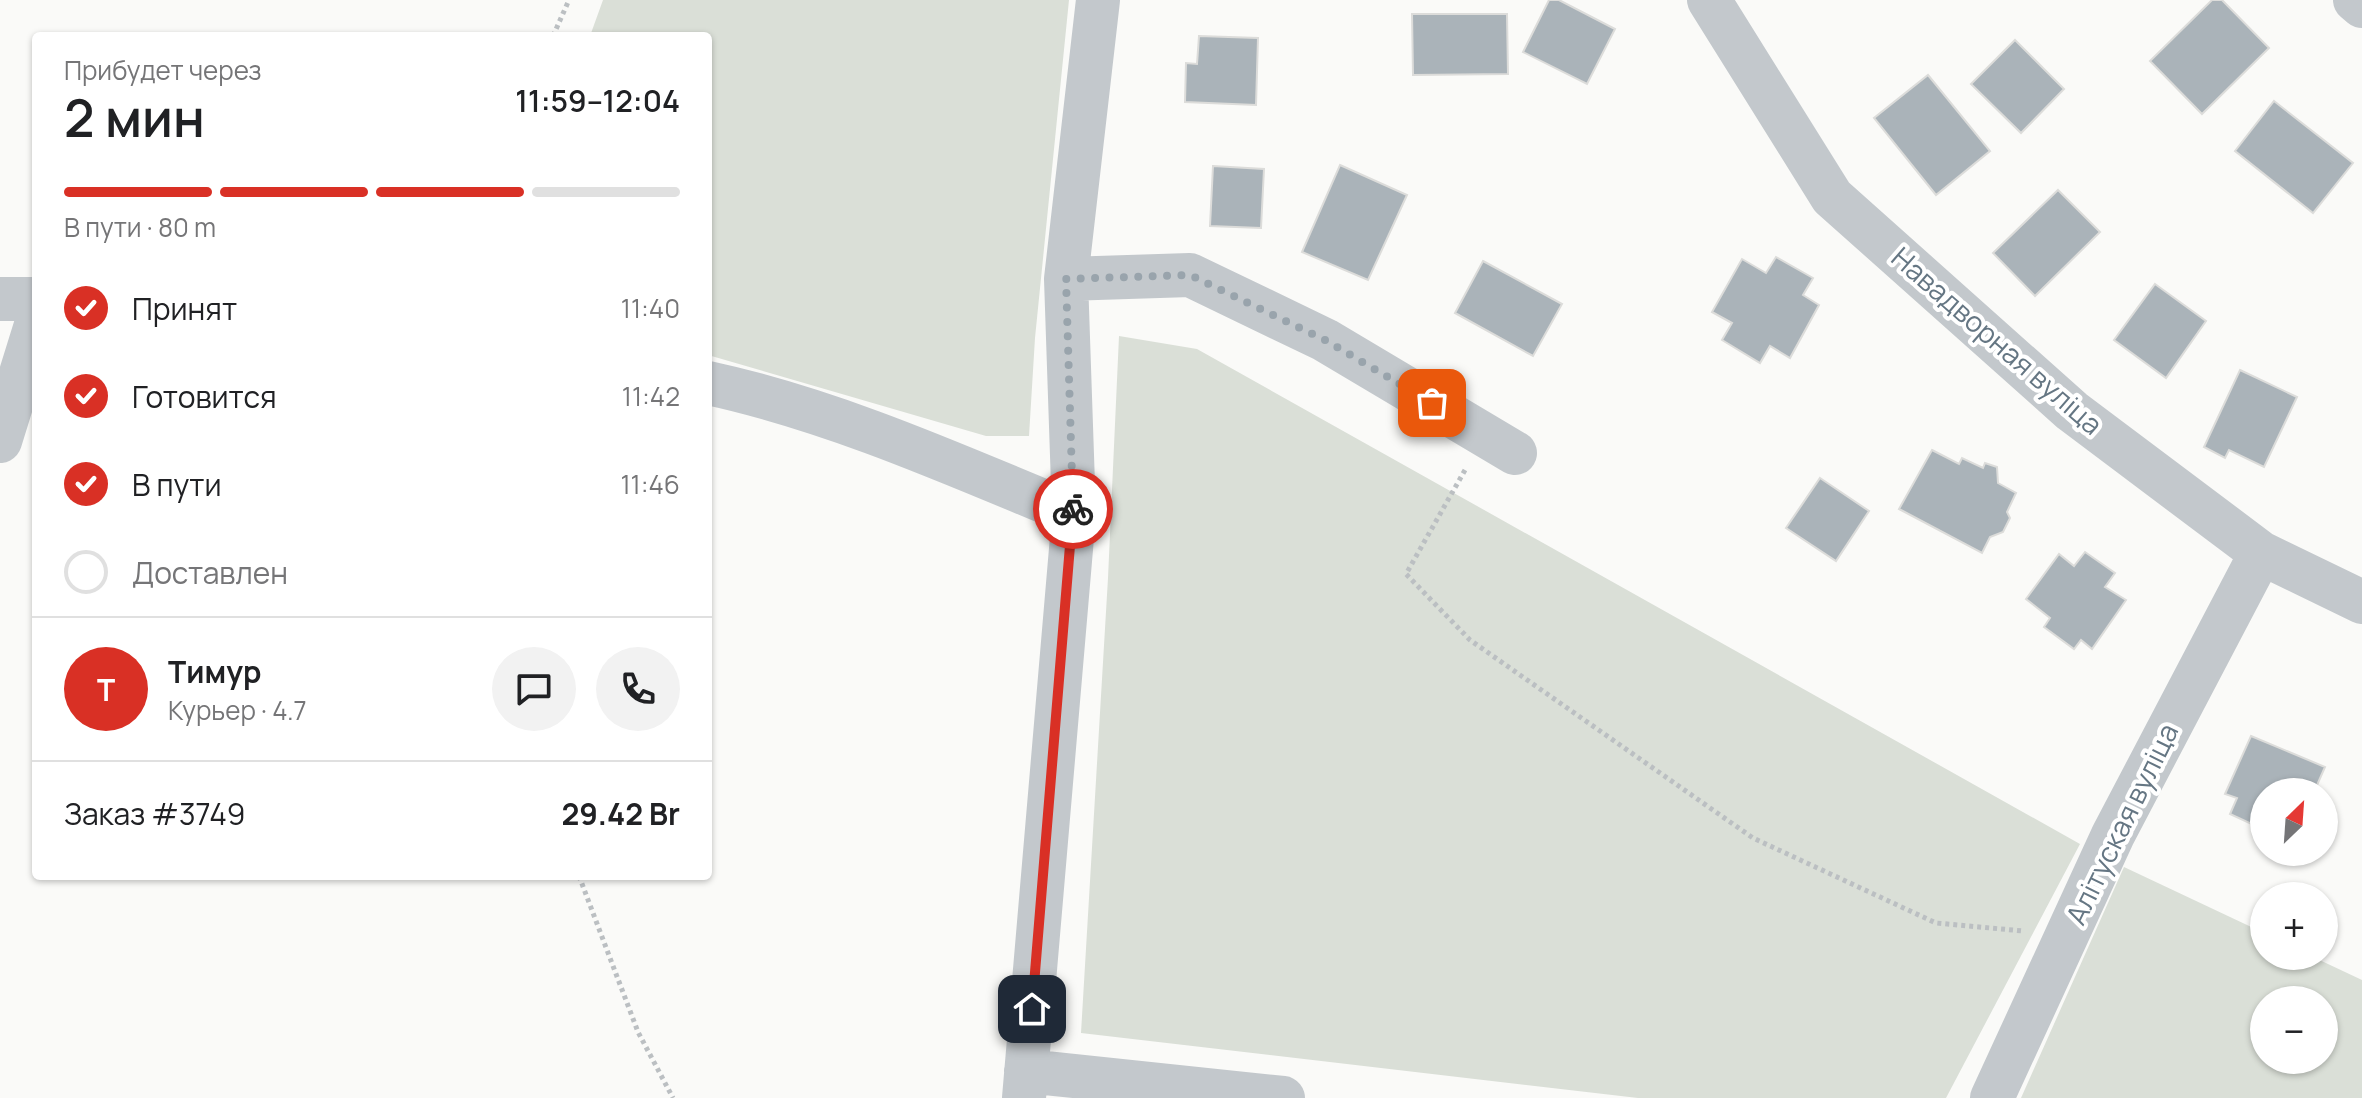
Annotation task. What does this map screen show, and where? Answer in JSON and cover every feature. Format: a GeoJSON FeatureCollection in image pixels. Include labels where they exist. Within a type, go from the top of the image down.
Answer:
{"type":"FeatureCollection","features":[{"type":"Feature","properties":{"kind":"street"},"geometry":{"type":"LineString","coordinates":[[1098,0],[1066,279],[1074,514],[1025,1084],[1283,1098]]}},
{"type":"Feature","properties":{"kind":"street","name":"Навадворная вуліца"},"geometry":{"type":"LineString","coordinates":[[1709,0],[1832,197],[2072,411],[2261,553],[2362,602]]}},
{"type":"Feature","properties":{"kind":"street"},"geometry":{"type":"LineString","coordinates":[[2355,0],[2362,6]]}},
{"type":"Feature","properties":{"kind":"street"},"geometry":{"type":"LineString","coordinates":[[1066,279],[1190,275],[1325,340],[1500,444]]}},
{"type":"Feature","properties":{"kind":"street"},"geometry":{"type":"LineString","coordinates":[[0,299],[32,299]]}},
{"type":"Feature","properties":{"kind":"street"},"geometry":{"type":"LineString","coordinates":[[0,441],[32,338]]}},
{"type":"Feature","properties":{"kind":"street"},"geometry":{"type":"LineString","coordinates":[[712,384],[744,391],[899,442],[1074,514]]}},
{"type":"Feature","properties":{"kind":"street","name":"Алітуская вуліца"},"geometry":{"type":"LineString","coordinates":[[1992,1098],[2113,835],[2261,553]]}},
{"type":"Feature","properties":{"kind":"path"},"geometry":{"type":"LineString","coordinates":[[555,32],[569,0]]}},
{"type":"Feature","properties":{"kind":"path"},"geometry":{"type":"LineString","coordinates":[[1500,444],[1406,574],[1470,640],[1753,838],[1936,923],[2067,935]]}},
{"type":"Feature","properties":{"kind":"path"},"geometry":{"type":"LineString","coordinates":[[581,880],[638,1032],[673,1098]]}},
{"type":"Feature","properties":{"kind":"shaded area"},"geometry":{"type":"Polygon","coordinates":[[[603,0],[1069,0],[1035,338],[1029,436],[986,436],[712,356],[712,32],[591,32],[603,0]]]}},
{"type":"Feature","properties":{"kind":"shaded area"},"geometry":{"type":"Polygon","coordinates":[[[1119,336],[1197,349],[2080,844],[1946,1098],[1638,1098],[1081,1033],[1119,336]]]}},
{"type":"Feature","properties":{"kind":"shaded area"},"geometry":{"type":"Polygon","coordinates":[[[2124,867],[2250,926],[2250,970],[2338,969],[2362,980],[2362,1098],[2021,1098],[2124,867]]]}},
{"type":"Feature","properties":{"kind":"building"},"geometry":{"type":"Polygon","coordinates":[[[1549,0],[1559,0],[1615,29],[1587,84],[1523,52],[1549,0]]]}},
{"type":"Feature","properties":{"kind":"building"},"geometry":{"type":"Polygon","coordinates":[[[2212,0],[2222,0],[2269,48],[2202,114],[2150,61],[2212,0]]]}},
{"type":"Feature","properties":{"kind":"building"},"geometry":{"type":"Polygon","coordinates":[[[1412,14],[1507,14],[1508,74],[1413,75],[1412,14]]]}},
{"type":"Feature","properties":{"kind":"building"},"geometry":{"type":"Polygon","coordinates":[[[1199,36],[1258,38],[1256,105],[1185,102],[1186,63],[1197,64],[1199,36]]]}},
{"type":"Feature","properties":{"kind":"building"},"geometry":{"type":"Polygon","coordinates":[[[2015,40],[2064,89],[2021,133],[1971,84],[2015,40]]]}},
{"type":"Feature","properties":{"kind":"building"},"geometry":{"type":"Polygon","coordinates":[[[1928,75],[1990,151],[1936,195],[1874,118],[1928,75]]]}},
{"type":"Feature","properties":{"kind":"building"},"geometry":{"type":"Polygon","coordinates":[[[2274,101],[2353,163],[2313,213],[2235,151],[2274,101]]]}},
{"type":"Feature","properties":{"kind":"building"},"geometry":{"type":"Polygon","coordinates":[[[1340,165],[1407,195],[1368,280],[1302,252],[1340,165]]]}},
{"type":"Feature","properties":{"kind":"building"},"geometry":{"type":"Polygon","coordinates":[[[1213,166],[1264,169],[1261,228],[1210,226],[1213,166]]]}},
{"type":"Feature","properties":{"kind":"building"},"geometry":{"type":"Polygon","coordinates":[[[2058,190],[2100,232],[2035,296],[1993,253],[2058,190]]]}},
{"type":"Feature","properties":{"kind":"building"},"geometry":{"type":"Polygon","coordinates":[[[1776,257],[1813,278],[1803,295],[1819,305],[1790,358],[1770,346],[1760,363],[1722,340],[1732,323],[1712,312],[1742,259],[1766,273],[1776,257]]]}},
{"type":"Feature","properties":{"kind":"building"},"geometry":{"type":"Polygon","coordinates":[[[1483,261],[1562,304],[1533,356],[1455,313],[1483,261]]]}},
{"type":"Feature","properties":{"kind":"building"},"geometry":{"type":"Polygon","coordinates":[[[2155,284],[2206,321],[2166,378],[2114,340],[2155,284]]]}},
{"type":"Feature","properties":{"kind":"building"},"geometry":{"type":"Polygon","coordinates":[[[2240,370],[2297,397],[2264,467],[2229,450],[2225,458],[2204,447],[2240,370]]]}},
{"type":"Feature","properties":{"kind":"building"},"geometry":{"type":"Polygon","coordinates":[[[1932,450],[1959,464],[1962,458],[1983,468],[1985,463],[1997,467],[1998,483],[2016,493],[2007,512],[2010,518],[2003,532],[1990,537],[1982,553],[1899,509],[1932,450]]]}},
{"type":"Feature","properties":{"kind":"building"},"geometry":{"type":"Polygon","coordinates":[[[1820,478],[1869,511],[1836,561],[1786,528],[1820,478]]]}},
{"type":"Feature","properties":{"kind":"building"},"geometry":{"type":"Polygon","coordinates":[[[2085,552],[2115,573],[2105,587],[2126,600],[2092,649],[2081,640],[2074,649],[2044,627],[2050,618],[2026,599],[2059,554],[2074,566],[2085,552]]]}},
{"type":"Feature","properties":{"kind":"building"},"geometry":{"type":"Polygon","coordinates":[[[2251,736],[2325,767],[2320,778],[2250,778],[2250,823],[2230,814],[2237,798],[2225,794],[2251,736]]]}},
{"type":"Feature","properties":{"kind":"way so far"},"geometry":{"type":"LineString","coordinates":[[1073,509],[1066,279],[1190,275],[1325,340],[1432,403]]}},
{"type":"Feature","properties":{"kind":"route"},"geometry":{"type":"LineString","coordinates":[[1032,1009],[1073,509]]}}]}
